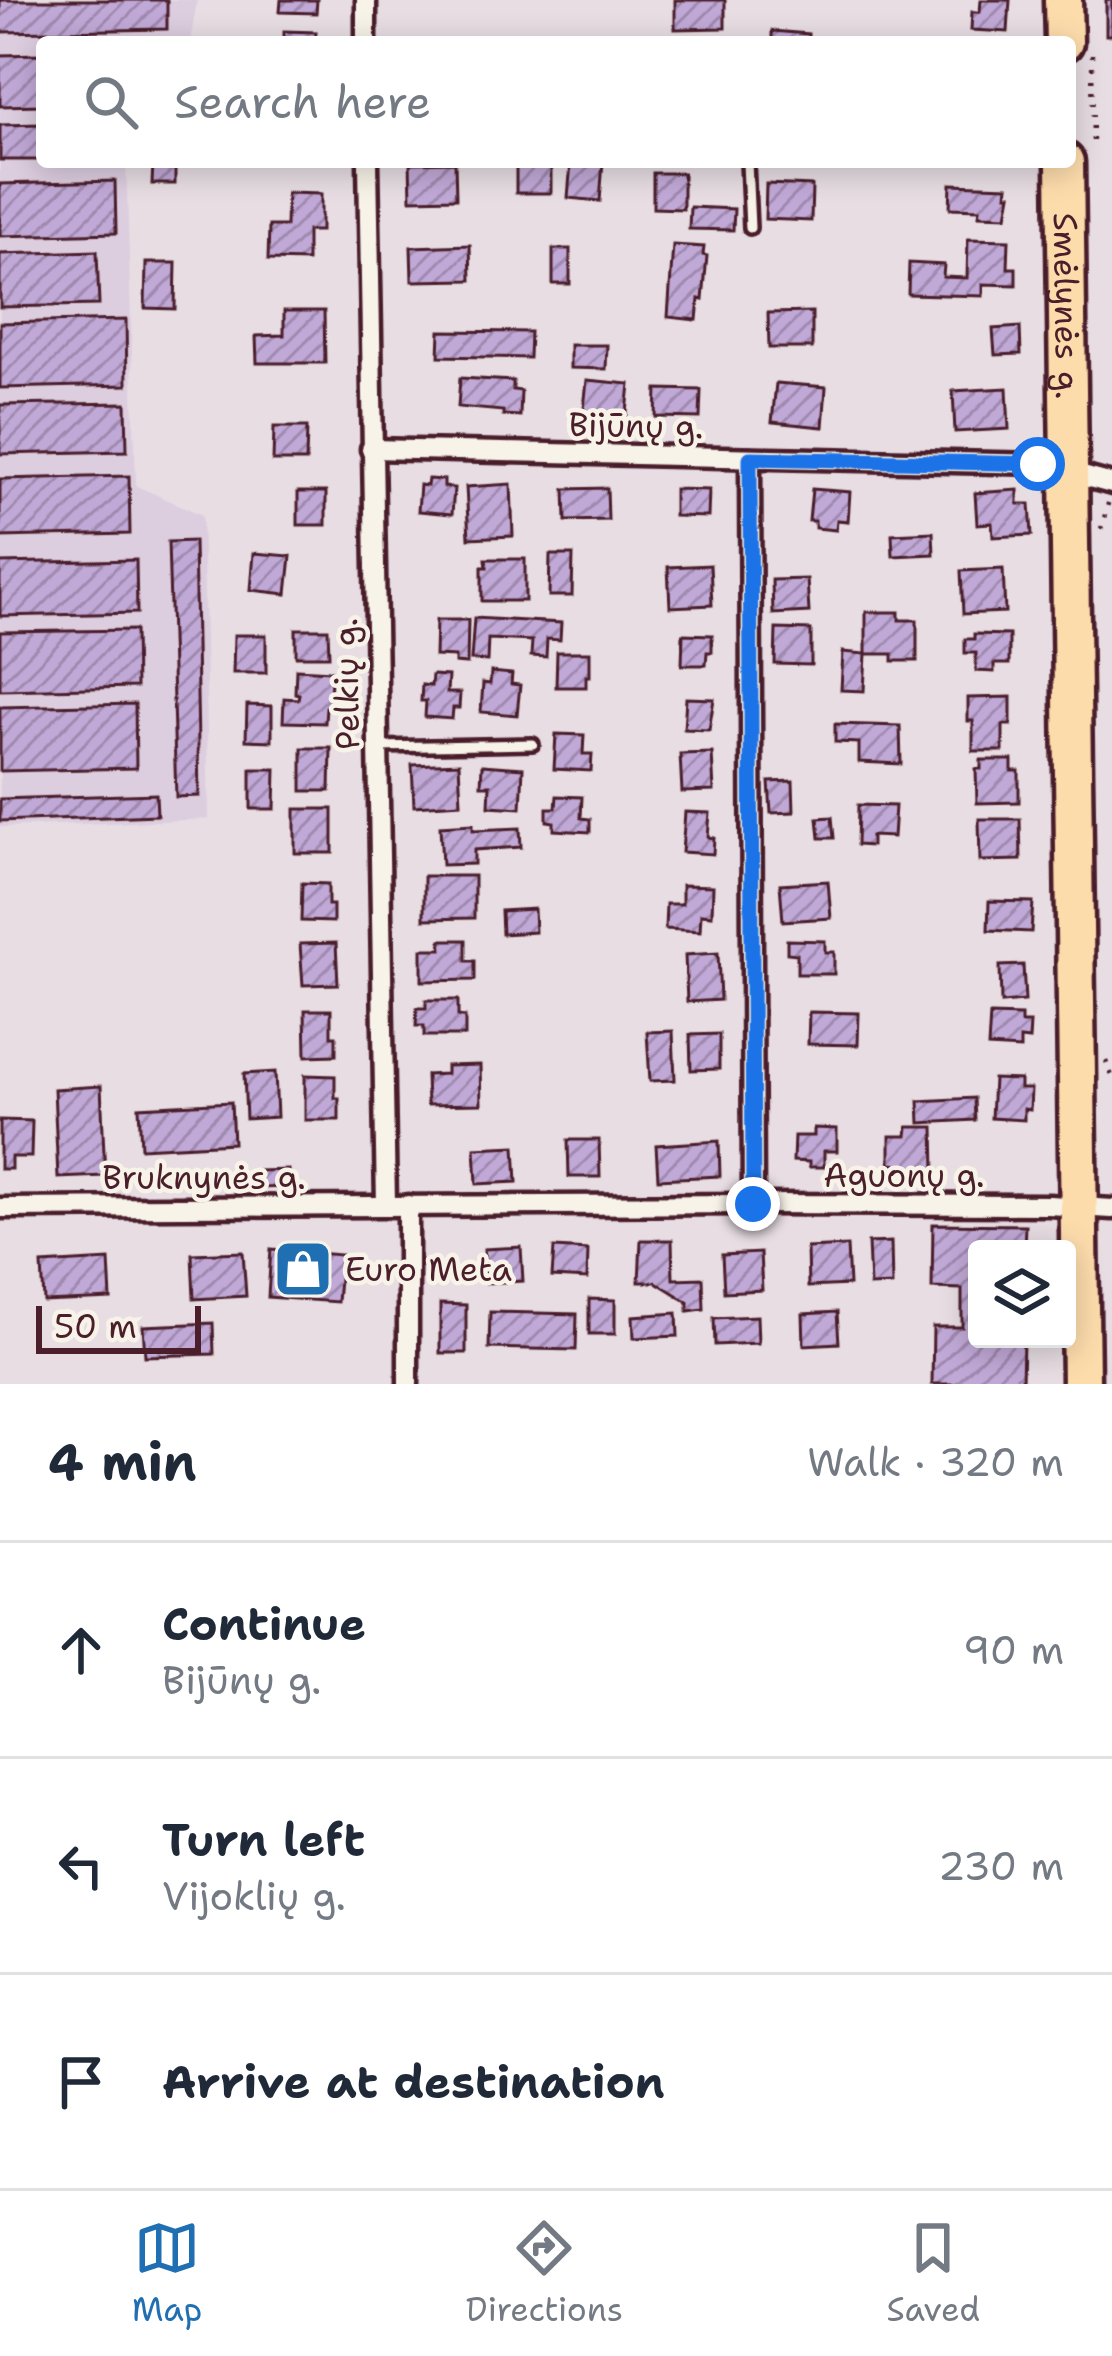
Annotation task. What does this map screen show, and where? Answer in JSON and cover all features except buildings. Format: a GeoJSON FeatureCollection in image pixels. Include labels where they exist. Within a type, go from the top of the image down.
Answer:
{"type":"FeatureCollection","features":[{"type":"Feature","properties":{"kind":"highway"},"geometry":{"type":"LineString","coordinates":[[1063,0],[1064,36]]}},
{"type":"Feature","properties":{"kind":"highway","name":"Smėlynės g."},"geometry":{"type":"LineString","coordinates":[[1065,168],[1067,470],[1095,1208],[1081,1384]]}},
{"type":"Feature","properties":{"kind":"street"},"geometry":{"type":"LineString","coordinates":[[366,0],[366,36]]}},
{"type":"Feature","properties":{"kind":"street","name":"Pelkių g."},"geometry":{"type":"LineString","coordinates":[[368,168],[386,1205]]}},
{"type":"Feature","properties":{"kind":"street","name":"Bijūnų g."},"geometry":{"type":"LineString","coordinates":[[371,449],[1038,464],[1112,484]]}},
{"type":"Feature","properties":{"kind":"street"},"geometry":{"type":"LineString","coordinates":[[750,458],[753,1204]]}},
{"type":"Feature","properties":{"kind":"street"},"geometry":{"type":"LineString","coordinates":[[408,1205],[408,1384]]}},
{"type":"Feature","properties":{"kind":"street","name":"Aguonų g."},"geometry":{"type":"LineString","coordinates":[[408,1205],[1095,1208]]}},
{"type":"Feature","properties":{"kind":"street","name":"Bruknynės g."},"geometry":{"type":"LineString","coordinates":[[0,1208],[408,1205]]}},
{"type":"Feature","properties":{"kind":"lane"},"geometry":{"type":"LineString","coordinates":[[747,168],[750,228]]}},
{"type":"Feature","properties":{"kind":"lane"},"geometry":{"type":"LineString","coordinates":[[377,747],[533,744]]}},
{"type":"Feature","properties":{"kind":"shaded area"},"geometry":{"type":"Polygon","coordinates":[[[0,0],[197,0],[191,36],[36,36],[36,168],[126,168],[136,486],[202,515],[209,819],[0,827],[0,0]]]}},
{"type":"Feature","properties":{"kind":"place","name":"Euro Meta"},"geometry":{"type":"Point","coordinates":[303,1269]}},
{"type":"Feature","properties":{"kind":"route"},"geometry":{"type":"LineString","coordinates":[[753,1204],[750,458],[1038,464]]}}]}
